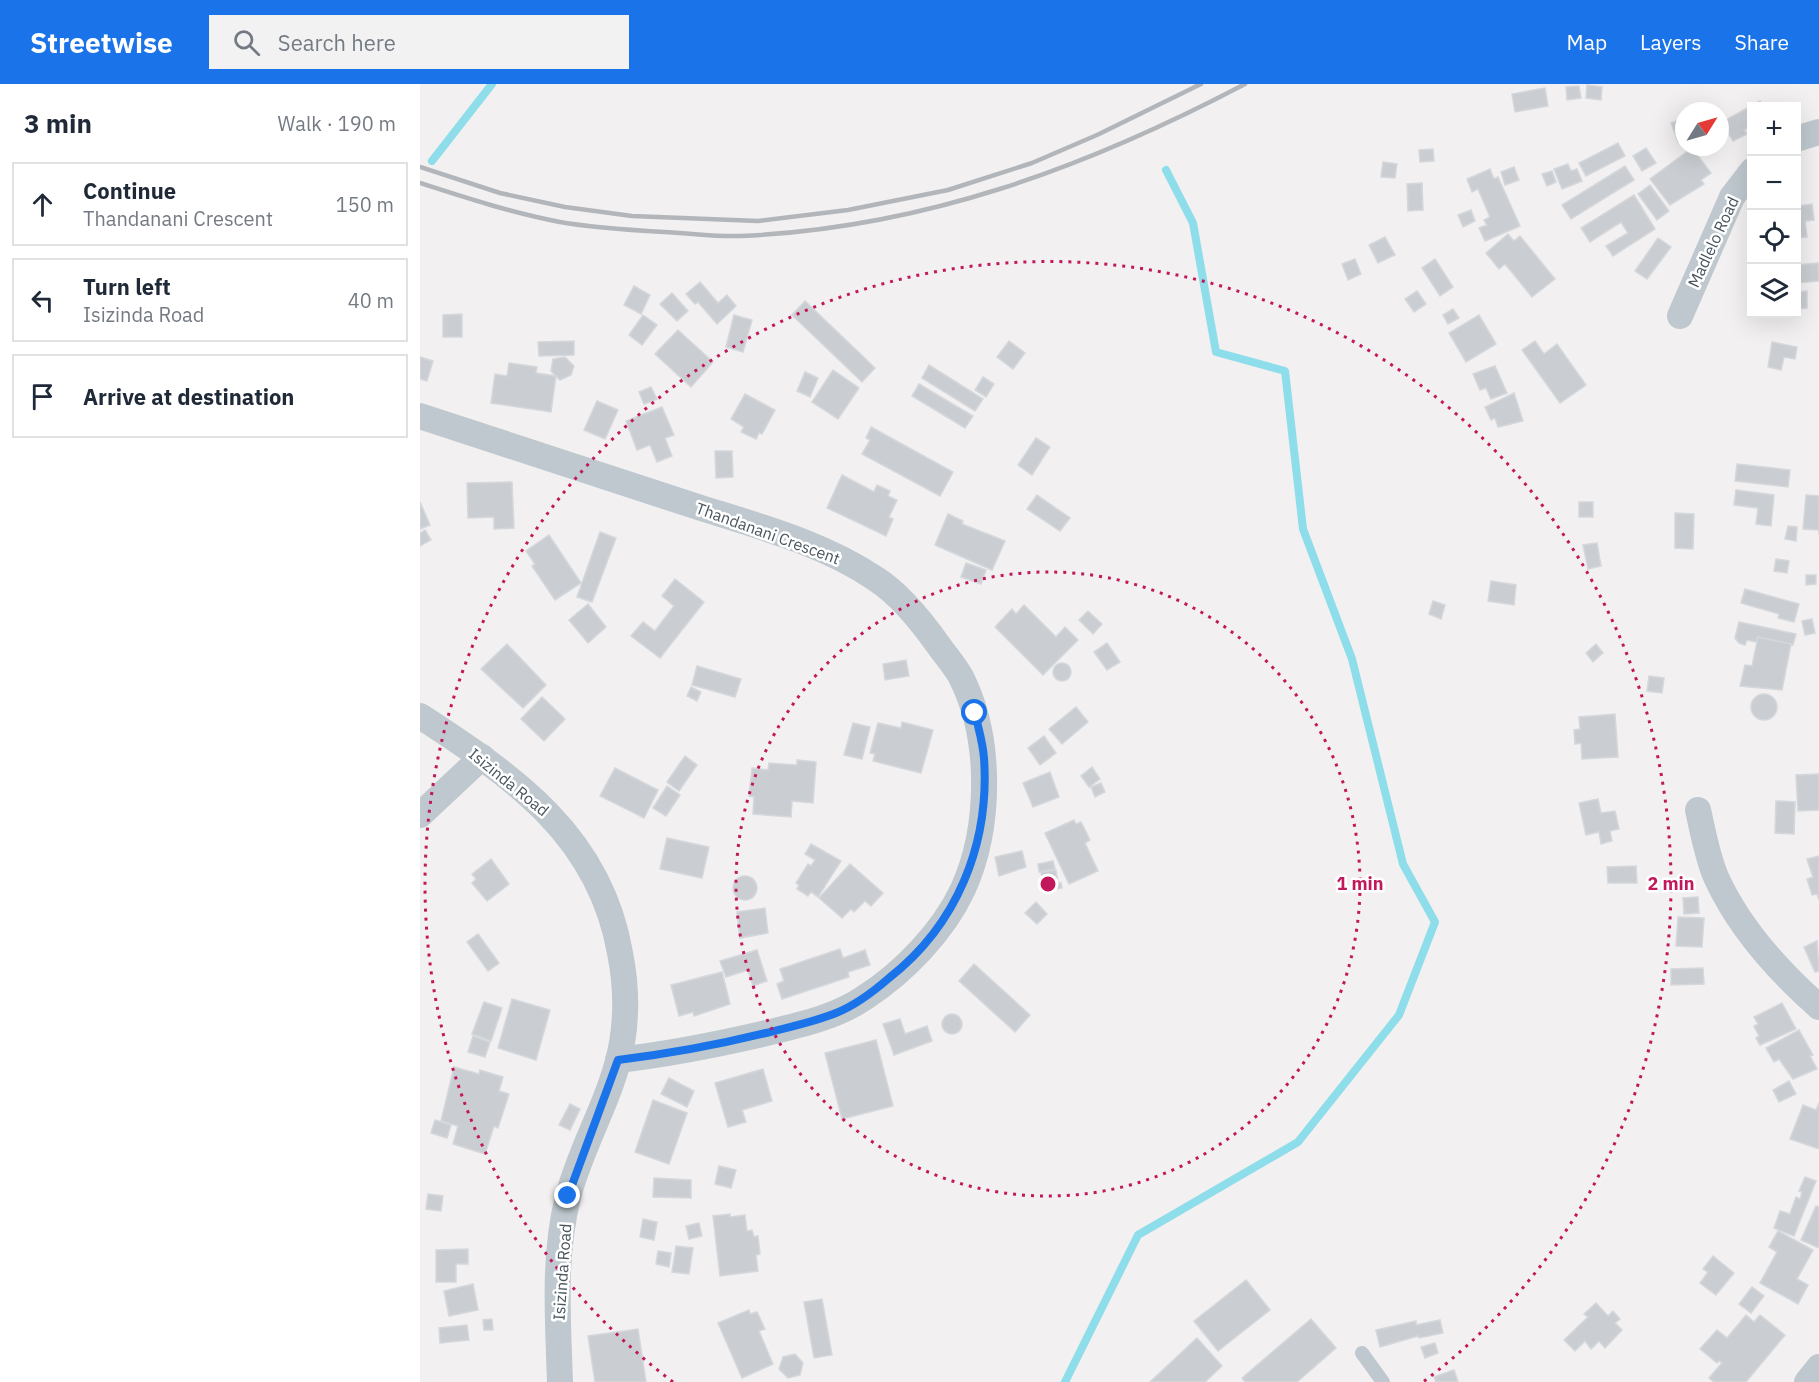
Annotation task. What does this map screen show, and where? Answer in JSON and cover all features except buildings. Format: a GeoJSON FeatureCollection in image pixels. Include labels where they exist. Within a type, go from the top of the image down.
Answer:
{"type":"FeatureCollection","features":[{"type":"Feature","properties":{"kind":"street"},"geometry":{"type":"LineString","coordinates":[[1801,138],[1819,132]]}},
{"type":"Feature","properties":{"kind":"street","name":"Madlelo Road"},"geometry":{"type":"LineString","coordinates":[[1680,316],[1732,197],[1747,178]]}},
{"type":"Feature","properties":{"kind":"street","name":"Thandanani Crescent"},"geometry":{"type":"LineString","coordinates":[[420,416],[826,551],[878,580],[921,620],[960,677],[975,713],[984,756],[984,809],[971,863],[963,889],[942,922],[908,963],[864,998],[837,1013],[811,1022],[692,1049],[618,1060]]}},
{"type":"Feature","properties":{"kind":"street","name":"Isizinda Road"},"geometry":{"type":"LineString","coordinates":[[420,716],[482,757],[546,809],[580,849],[601,886],[614,919],[626,988],[622,1042],[618,1060],[568,1196],[562,1233],[558,1310],[560,1382]]}},
{"type":"Feature","properties":{"kind":"street"},"geometry":{"type":"LineString","coordinates":[[420,815],[482,757]]}},
{"type":"Feature","properties":{"kind":"street"},"geometry":{"type":"LineString","coordinates":[[1698,810],[1716,876],[1740,921],[1771,961],[1819,1007]]}},
{"type":"Feature","properties":{"kind":"street"},"geometry":{"type":"LineString","coordinates":[[1807,1382],[1819,1367]]}},
{"type":"Feature","properties":{"kind":"lane"},"geometry":{"type":"LineString","coordinates":[[1362,1353],[1383,1382]]}},
{"type":"Feature","properties":{"kind":"waterway"},"geometry":{"type":"LineString","coordinates":[[432,161],[492,84]]}},
{"type":"Feature","properties":{"kind":"waterway"},"geometry":{"type":"LineString","coordinates":[[1065,1382],[1138,1235],[1298,1142],[1399,1015],[1435,922],[1403,864],[1352,659],[1303,529],[1285,371],[1216,352],[1193,223],[1166,170]]}},
{"type":"Feature","properties":{"kind":"railway"},"geometry":{"type":"LineString","coordinates":[[420,167],[500,193],[565,207],[632,216],[758,221],[848,210],[948,190],[1032,163],[1097,135],[1201,84]]}},
{"type":"Feature","properties":{"kind":"railway"},"geometry":{"type":"LineString","coordinates":[[420,183],[525,214],[586,226],[732,236],[808,231],[874,221],[938,207],[1001,188],[1063,167],[1124,142],[1245,84]]}},
{"type":"Feature","properties":{"kind":"route"},"geometry":{"type":"LineString","coordinates":[[568,1196],[618,1060],[659,1055],[736,1040],[811,1022],[837,1013],[864,998],[908,963],[942,922],[963,889],[971,863],[984,809],[984,756],[975,713]]}}]}
